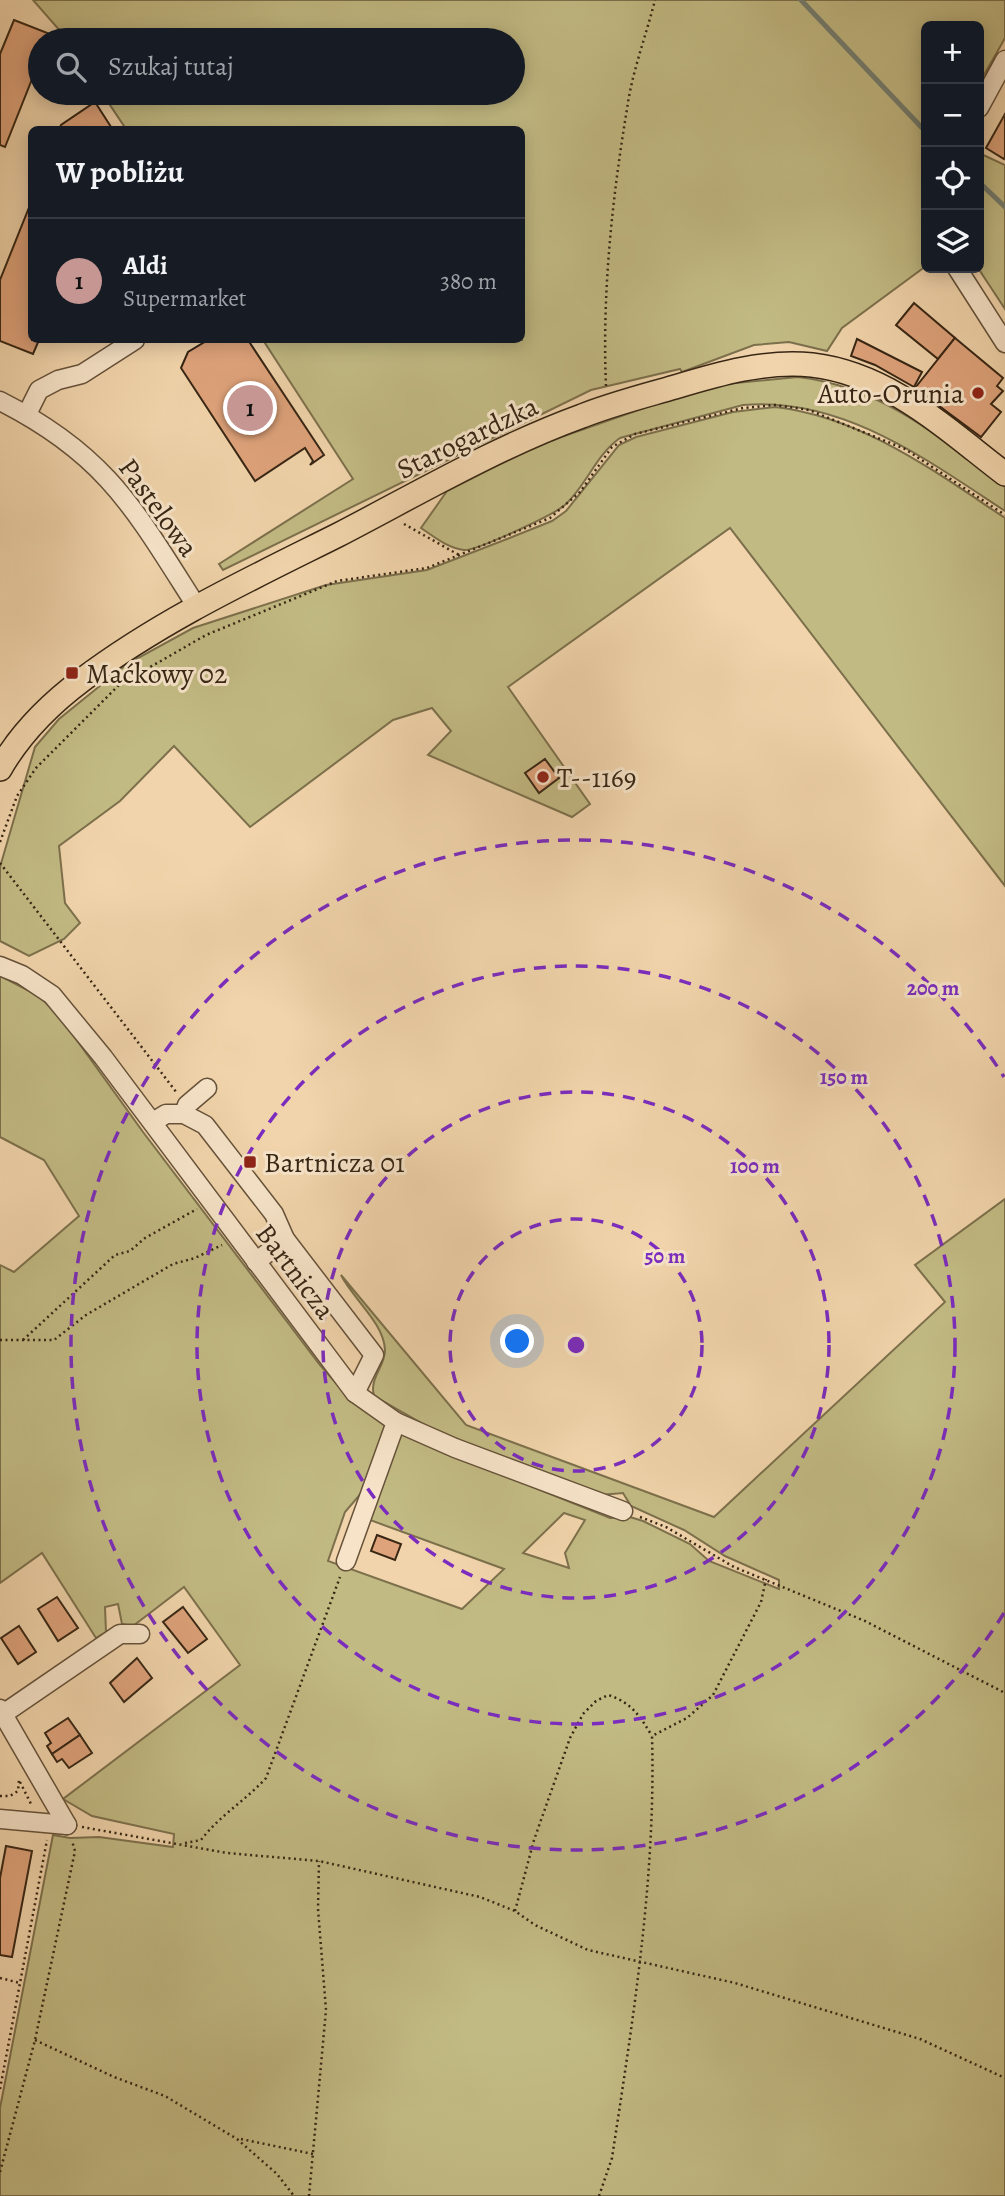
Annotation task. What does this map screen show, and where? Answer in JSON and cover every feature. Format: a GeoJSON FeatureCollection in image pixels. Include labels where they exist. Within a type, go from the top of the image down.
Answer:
{"type":"FeatureCollection","features":[{"type":"Feature","properties":{"kind":"main road","name":"Starogardzka"},"geometry":{"type":"LineString","coordinates":[[0,769],[41,715],[80,682],[124,650],[197,607],[524,441],[606,407],[711,376],[766,366],[811,365],[856,375],[889,389],[916,406],[1005,474]]}},
{"type":"Feature","properties":{"kind":"street"},"geometry":{"type":"LineString","coordinates":[[984,99],[1005,60]]}},
{"type":"Feature","properties":{"kind":"street"},"geometry":{"type":"LineString","coordinates":[[960,273],[1005,343]]}},
{"type":"Feature","properties":{"kind":"street"},"geometry":{"type":"LineString","coordinates":[[27,414],[39,390],[58,380],[82,374],[130,343]]}},
{"type":"Feature","properties":{"kind":"street","name":"Pastelowa"},"geometry":{"type":"LineString","coordinates":[[0,401],[27,414],[80,450],[121,491],[197,607]]}},
{"type":"Feature","properties":{"kind":"street","name":"Bartnicza"},"geometry":{"type":"LineString","coordinates":[[0,966],[22,975],[52,995],[153,1122],[355,1393],[396,1422],[455,1448],[623,1511]]}},
{"type":"Feature","properties":{"kind":"street"},"geometry":{"type":"LineString","coordinates":[[153,1122],[166,1114],[185,1110],[207,1088]]}},
{"type":"Feature","properties":{"kind":"street"},"geometry":{"type":"LineString","coordinates":[[185,1110],[205,1125],[274,1214],[285,1239],[374,1355],[355,1393]]}},
{"type":"Feature","properties":{"kind":"street"},"geometry":{"type":"LineString","coordinates":[[256,1262],[285,1239]]}},
{"type":"Feature","properties":{"kind":"street"},"geometry":{"type":"LineString","coordinates":[[346,1561],[396,1422]]}},
{"type":"Feature","properties":{"kind":"street"},"geometry":{"type":"LineString","coordinates":[[53,1824],[1,1711],[120,1634],[140,1634]]}},
{"type":"Feature","properties":{"kind":"street"},"geometry":{"type":"LineString","coordinates":[[0,1819],[53,1824]]}},
{"type":"Feature","properties":{"kind":"path"},"geometry":{"type":"LineString","coordinates":[[606,407],[604,348],[615,208],[627,107],[655,0]]}},
{"type":"Feature","properties":{"kind":"path"},"geometry":{"type":"LineString","coordinates":[[0,842],[17,796],[36,768],[119,685],[206,635],[337,581],[427,568],[542,522],[566,507],[612,447],[624,438],[762,405],[809,410],[888,439],[1005,515]]}},
{"type":"Feature","properties":{"kind":"path"},"geometry":{"type":"LineString","coordinates":[[383,512],[459,555]]}},
{"type":"Feature","properties":{"kind":"path"},"geometry":{"type":"LineString","coordinates":[[0,863],[185,1110]]}},
{"type":"Feature","properties":{"kind":"path"},"geometry":{"type":"LineString","coordinates":[[23,1340],[115,1255],[130,1251],[173,1221],[211,1202]]}},
{"type":"Feature","properties":{"kind":"path"},"geometry":{"type":"LineString","coordinates":[[0,1340],[54,1340],[86,1315],[173,1264],[195,1258],[238,1238]]}},
{"type":"Feature","properties":{"kind":"path"},"geometry":{"type":"LineString","coordinates":[[646,1519],[666,1527],[734,1567],[865,1621],[1005,1693]]}},
{"type":"Feature","properties":{"kind":"path"},"geometry":{"type":"LineString","coordinates":[[182,1844],[201,1840],[215,1822],[247,1800],[266,1778],[346,1561]]}},
{"type":"Feature","properties":{"kind":"path"},"geometry":{"type":"LineString","coordinates":[[652,1736],[687,1718],[713,1695],[761,1602],[766,1579]]}},
{"type":"Feature","properties":{"kind":"path"},"geometry":{"type":"LineString","coordinates":[[515,1911],[552,1784],[583,1714],[596,1700],[608,1695],[625,1700],[639,1714],[652,1736],[653,1796],[648,1883],[632,2028],[612,2158],[599,2196]]}},
{"type":"Feature","properties":{"kind":"path"},"geometry":{"type":"LineString","coordinates":[[0,2172],[35,2040],[75,1851],[15,1772]]}},
{"type":"Feature","properties":{"kind":"path"},"geometry":{"type":"LineString","coordinates":[[0,1796],[14,1794],[20,1782]]}},
{"type":"Feature","properties":{"kind":"path"},"geometry":{"type":"LineString","coordinates":[[53,1824],[227,1853],[319,1861],[481,1897],[515,1911],[535,1925],[588,1950],[735,1983],[920,2039],[1005,2078]]}},
{"type":"Feature","properties":{"kind":"path"},"geometry":{"type":"LineString","coordinates":[[0,2089],[53,1824]]}},
{"type":"Feature","properties":{"kind":"path"},"geometry":{"type":"LineString","coordinates":[[309,2196],[326,2010],[318,1909],[319,1861]]}},
{"type":"Feature","properties":{"kind":"path"},"geometry":{"type":"LineString","coordinates":[[0,1978],[20,1983]]}},
{"type":"Feature","properties":{"kind":"path"},"geometry":{"type":"LineString","coordinates":[[35,2040],[114,2077],[165,2095],[237,2138],[277,2174],[295,2196]]}},
{"type":"Feature","properties":{"kind":"path"},"geometry":{"type":"LineString","coordinates":[[237,2138],[313,2154]]}},
{"type":"Feature","properties":{"kind":"shaded area"},"geometry":{"type":"Polygon","coordinates":[[[33,0],[1005,0],[1005,38],[984,75],[984,21],[921,21],[921,270],[842,328],[827,351],[789,342],[754,345],[682,372],[680,369],[591,390],[223,570],[219,564],[353,479],[265,343],[525,343],[525,126],[124,126],[110,105],[525,105],[525,28],[58,28],[33,0]]]}},
{"type":"Feature","properties":{"kind":"shaded area"},"geometry":{"type":"Polygon","coordinates":[[[984,155],[1005,165],[1005,309],[981,273],[984,273],[984,155]]]}},
{"type":"Feature","properties":{"kind":"shaded area"},"geometry":{"type":"Polygon","coordinates":[[[798,377],[857,391],[909,417],[1005,487],[1005,511],[914,453],[849,421],[815,411],[779,405],[743,405],[620,438],[604,453],[566,504],[484,545],[458,549],[441,542],[421,528],[447,491],[538,445],[670,399],[725,384],[798,377]]]}},
{"type":"Feature","properties":{"kind":"shaded area"},"geometry":{"type":"Polygon","coordinates":[[[775,407],[838,422],[867,434],[924,465],[1005,518],[1005,886],[730,528],[508,687],[590,804],[572,817],[428,755],[451,731],[432,708],[393,720],[250,827],[174,746],[120,801],[59,846],[65,903],[80,923],[64,939],[29,956],[0,941],[0,867],[35,747],[59,719],[127,664],[193,628],[326,585],[427,570],[507,539],[552,521],[566,511],[619,445],[636,437],[733,412],[775,407]]]}},
{"type":"Feature","properties":{"kind":"shaded area"},"geometry":{"type":"Polygon","coordinates":[[[0,976],[39,996],[60,1017],[143,1132],[320,1365],[345,1393],[388,1426],[370,1483],[345,1512],[328,1561],[462,1609],[504,1569],[370,1520],[396,1435],[402,1432],[520,1476],[530,1486],[610,1518],[630,1517],[643,1521],[690,1544],[709,1561],[779,1589],[779,1580],[725,1556],[684,1530],[631,1506],[623,1493],[600,1495],[448,1438],[374,1396],[374,1384],[385,1350],[383,1340],[374,1321],[341,1275],[466,1425],[714,1517],[945,1302],[915,1265],[1005,1199],[1005,2196],[0,2196],[0,2108],[53,1835],[70,1838],[99,1837],[173,1847],[174,1834],[92,1816],[63,1799],[240,1665],[184,1587],[133,1626],[122,1624],[118,1604],[105,1607],[106,1632],[96,1638],[42,1553],[0,1583],[0,1265],[14,1272],[79,1216],[44,1160],[0,1137],[0,976]],[[564,1513],[523,1553],[569,1568],[565,1553],[585,1520],[564,1513]]]}},
{"type":"Feature","properties":{"kind":"building"},"geometry":{"type":"Polygon","coordinates":[[[14,20],[35,28],[28,28],[28,89],[5,147],[0,145],[0,54],[14,20]]]}},
{"type":"Feature","properties":{"kind":"building"},"geometry":{"type":"Polygon","coordinates":[[[91,105],[97,105],[110,126],[61,126],[91,105]]]}},
{"type":"Feature","properties":{"kind":"building"},"geometry":{"type":"Polygon","coordinates":[[[1005,114],[1005,157],[1004,159],[986,148],[1005,114]]]}},
{"type":"Feature","properties":{"kind":"building"},"geometry":{"type":"Polygon","coordinates":[[[28,210],[28,343],[38,343],[33,354],[0,341],[0,280],[28,210]]]}},
{"type":"Feature","properties":{"kind":"building"},"geometry":{"type":"Polygon","coordinates":[[[914,303],[955,338],[938,359],[896,325],[914,303]]]}},
{"type":"Feature","properties":{"kind":"building"},"geometry":{"type":"Polygon","coordinates":[[[955,338],[1003,378],[997,386],[1003,391],[991,404],[1001,412],[981,437],[915,388],[955,338]]]}},
{"type":"Feature","properties":{"kind":"building"},"geometry":{"type":"Polygon","coordinates":[[[857,339],[922,372],[914,387],[875,365],[851,356],[857,339]]]}},
{"type":"Feature","properties":{"kind":"building"},"geometry":{"type":"Polygon","coordinates":[[[203,343],[250,343],[324,455],[310,465],[313,461],[305,448],[255,481],[181,368],[188,352],[203,343]]]}},
{"type":"Feature","properties":{"kind":"building","name":"T--1169"},"geometry":{"type":"Polygon","coordinates":[[[545,759],[559,778],[539,793],[525,773],[545,759]]]}},
{"type":"Feature","properties":{"kind":"building"},"geometry":{"type":"Polygon","coordinates":[[[377,1535],[401,1544],[395,1560],[371,1551],[377,1535]]]}},
{"type":"Feature","properties":{"kind":"building"},"geometry":{"type":"Polygon","coordinates":[[[57,1597],[78,1628],[58,1641],[38,1609],[57,1597]]]}},
{"type":"Feature","properties":{"kind":"building"},"geometry":{"type":"Polygon","coordinates":[[[183,1607],[207,1639],[188,1653],[163,1622],[183,1607]]]}},
{"type":"Feature","properties":{"kind":"building"},"geometry":{"type":"Polygon","coordinates":[[[19,1626],[36,1652],[18,1664],[1,1638],[19,1626]]]}},
{"type":"Feature","properties":{"kind":"building"},"geometry":{"type":"Polygon","coordinates":[[[137,1658],[152,1678],[124,1702],[110,1683],[137,1658]]]}},
{"type":"Feature","properties":{"kind":"building"},"geometry":{"type":"Polygon","coordinates":[[[68,1718],[80,1735],[52,1754],[47,1746],[51,1743],[45,1733],[68,1718]]]}},
{"type":"Feature","properties":{"kind":"building"},"geometry":{"type":"Polygon","coordinates":[[[80,1735],[92,1753],[69,1768],[62,1759],[57,1762],[52,1754],[80,1735]]]}},
{"type":"Feature","properties":{"kind":"building"},"geometry":{"type":"Polygon","coordinates":[[[6,1846],[32,1851],[12,1957],[0,1955],[0,1878],[6,1846]]]}},
{"type":"Feature","properties":{"kind":"waterway"},"geometry":{"type":"LineString","coordinates":[[801,0],[921,127]]}},
{"type":"Feature","properties":{"kind":"waterway"},"geometry":{"type":"LineString","coordinates":[[984,187],[1005,207]]}},
{"type":"Feature","properties":{"kind":"place","name":"Auto-Orunia"},"geometry":{"type":"Point","coordinates":[978,393]}},
{"type":"Feature","properties":{"kind":"place","name":"Aldi"},"geometry":{"type":"Point","coordinates":[250,408]}},
{"type":"Feature","properties":{"kind":"place","name":"Maćkowy 02"},"geometry":{"type":"Point","coordinates":[72,673]}},
{"type":"Feature","properties":{"kind":"place","name":"T--1169"},"geometry":{"type":"Point","coordinates":[543,777]}},
{"type":"Feature","properties":{"kind":"place","name":"Bartnicza 01"},"geometry":{"type":"Point","coordinates":[250,1162]}}]}
